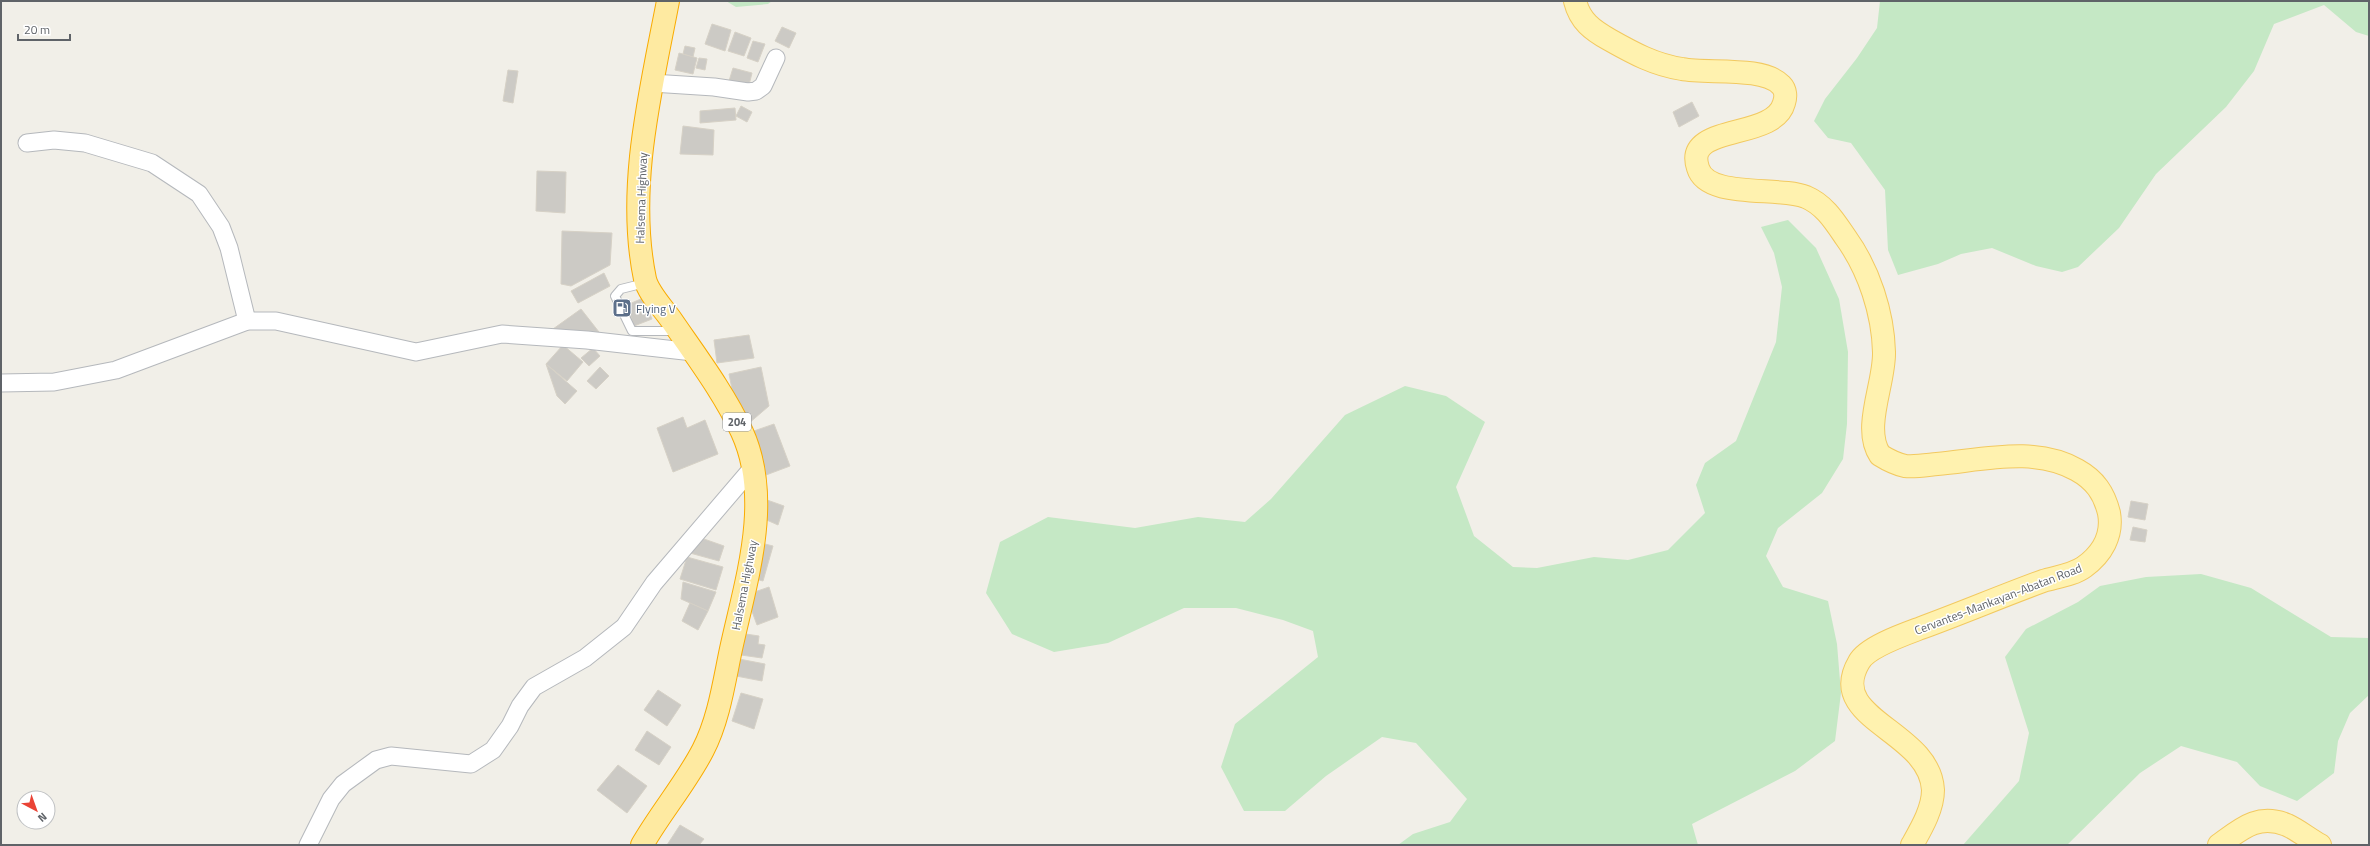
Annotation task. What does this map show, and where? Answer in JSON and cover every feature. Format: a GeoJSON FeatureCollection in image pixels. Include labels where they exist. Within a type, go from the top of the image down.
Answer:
{"type":"FeatureCollection","features":[{"type":"Feature","properties":{"kind":"highway","name":"Halsema Highway"},"geometry":{"type":"LineString","coordinates":[[642,845],[704,749],[716,715],[752,552],[756,512],[754,466],[736,419],[646,283],[638,238],[642,157],[652,83],[668,1]]}},
{"type":"Feature","properties":{"kind":"main road","name":"Cervantes-Mankayan-Abatan Road"},"geometry":{"type":"LineString","coordinates":[[1575,1],[1584,21],[1591,30],[1650,62],[1683,70],[1753,74],[1778,82],[1783,87],[1785,101],[1782,111],[1772,120],[1708,140],[1699,148],[1696,156],[1698,168],[1704,179],[1721,188],[1788,192],[1807,198],[1824,208],[1848,240],[1868,276],[1880,327],[1884,353],[1872,438],[1880,455],[1898,464],[1908,466],[2031,456],[2070,466],[2090,477],[2105,496],[2110,518],[2108,537],[2101,552],[2083,568],[2045,580],[1891,639],[1860,659],[1852,675],[1851,688],[1859,704],[1871,717],[1897,735],[1921,758],[1930,773],[1933,791],[1930,807],[1912,845]]}},
{"type":"Feature","properties":{"kind":"main road"},"geometry":{"type":"LineString","coordinates":[[2219,845],[2243,827],[2257,821],[2288,826],[2320,845]]}},
{"type":"Feature","properties":{"kind":"street"},"geometry":{"type":"LineString","coordinates":[[652,83],[714,87],[748,92],[756,91],[763,86],[776,58]]}},
{"type":"Feature","properties":{"kind":"street"},"geometry":{"type":"LineString","coordinates":[[27,143],[54,140],[85,143],[152,163],[199,194],[221,227],[229,248],[246,321]]}},
{"type":"Feature","properties":{"kind":"street"},"geometry":{"type":"LineString","coordinates":[[1,383],[54,382],[116,370],[246,321],[276,321],[416,352],[502,334],[587,340],[693,352]]}},
{"type":"Feature","properties":{"kind":"street"},"geometry":{"type":"LineString","coordinates":[[308,845],[331,799],[343,784],[376,760],[391,756],[471,764],[493,750],[510,726],[520,706],[534,687],[586,658],[624,627],[654,583],[754,466]]}},
{"type":"Feature","properties":{"kind":"lane"},"geometry":{"type":"LineString","coordinates":[[646,283],[621,289],[616,296],[630,329],[636,332],[679,331]]}},
{"type":"Feature","properties":{"kind":"green space"},"geometry":{"type":"Polygon","coordinates":[[[726,1],[772,1],[768,4],[736,7],[726,1]]]}},
{"type":"Feature","properties":{"kind":"green space"},"geometry":{"type":"Polygon","coordinates":[[[1880,1],[2369,1],[2369,36],[2356,32],[2324,5],[2274,24],[2254,71],[2226,107],[2156,174],[2119,228],[2078,267],[2062,272],[2036,266],[1992,248],[1961,254],[1938,264],[1898,275],[1888,250],[1885,190],[1851,143],[1828,138],[1814,121],[1825,99],[1857,58],[1877,28],[1880,1]]]}},
{"type":"Feature","properties":{"kind":"green space"},"geometry":{"type":"Polygon","coordinates":[[[1788,220],[1816,248],[1839,299],[1848,352],[1847,424],[1843,459],[1822,493],[1778,528],[1766,556],[1783,587],[1828,601],[1837,644],[1841,693],[1835,741],[1795,771],[1692,824],[1698,845],[1398,845],[1413,834],[1450,822],[1467,799],[1416,743],[1382,737],[1326,776],[1285,811],[1244,811],[1221,767],[1235,724],[1318,657],[1313,631],[1283,620],[1236,608],[1184,608],[1108,643],[1054,652],[1012,634],[986,593],[1000,542],[1048,517],[1135,528],[1198,517],[1245,522],[1271,499],[1345,415],[1405,386],[1446,396],[1485,422],[1456,487],[1474,536],[1513,567],[1537,568],[1594,557],[1628,560],[1668,550],[1705,513],[1696,485],[1705,463],[1736,441],[1776,342],[1782,287],[1774,253],[1761,227],[1788,220]]]}},
{"type":"Feature","properties":{"kind":"green space"},"geometry":{"type":"Polygon","coordinates":[[[2201,574],[2251,588],[2331,637],[2369,638],[2369,695],[2350,713],[2338,741],[2334,773],[2297,801],[2260,786],[2237,762],[2181,746],[2140,773],[2067,845],[1963,845],[2019,781],[2029,733],[2005,657],[2026,629],[2078,602],[2100,586],[2146,577],[2201,574]]]}},
{"type":"Feature","properties":{"kind":"building"},"geometry":{"type":"Polygon","coordinates":[[[712,24],[731,30],[725,51],[705,44],[712,24]]]}},
{"type":"Feature","properties":{"kind":"building"},"geometry":{"type":"Polygon","coordinates":[[[782,27],[796,33],[789,48],[775,41],[782,27]]]}},
{"type":"Feature","properties":{"kind":"building"},"geometry":{"type":"Polygon","coordinates":[[[735,32],[751,38],[744,56],[728,51],[735,32]]]}},
{"type":"Feature","properties":{"kind":"building"},"geometry":{"type":"Polygon","coordinates":[[[753,41],[765,44],[758,62],[747,58],[753,41]]]}},
{"type":"Feature","properties":{"kind":"building"},"geometry":{"type":"Polygon","coordinates":[[[685,46],[695,48],[693,57],[683,54],[685,46]]]}},
{"type":"Feature","properties":{"kind":"building"},"geometry":{"type":"Polygon","coordinates":[[[679,53],[697,58],[693,74],[675,70],[679,53]]]}},
{"type":"Feature","properties":{"kind":"building"},"geometry":{"type":"Polygon","coordinates":[[[699,58],[707,59],[705,70],[696,68],[699,58]]]}},
{"type":"Feature","properties":{"kind":"building"},"geometry":{"type":"Polygon","coordinates":[[[733,68],[752,73],[749,85],[729,81],[733,68]]]}},
{"type":"Feature","properties":{"kind":"building"},"geometry":{"type":"Polygon","coordinates":[[[508,70],[518,71],[513,103],[503,101],[508,70]]]}},
{"type":"Feature","properties":{"kind":"building"},"geometry":{"type":"Polygon","coordinates":[[[1692,102],[1699,116],[1679,127],[1673,112],[1692,102]]]}},
{"type":"Feature","properties":{"kind":"building"},"geometry":{"type":"Polygon","coordinates":[[[741,106],[752,112],[747,122],[736,116],[741,106]]]}},
{"type":"Feature","properties":{"kind":"building"},"geometry":{"type":"Polygon","coordinates":[[[735,108],[736,120],[700,123],[700,111],[735,108]]]}},
{"type":"Feature","properties":{"kind":"building"},"geometry":{"type":"Polygon","coordinates":[[[683,126],[714,130],[713,155],[680,154],[683,126]]]}},
{"type":"Feature","properties":{"kind":"building"},"geometry":{"type":"Polygon","coordinates":[[[537,171],[566,172],[565,213],[536,211],[537,171]]]}},
{"type":"Feature","properties":{"kind":"building"},"geometry":{"type":"Polygon","coordinates":[[[562,231],[612,233],[610,265],[571,286],[561,284],[562,231]]]}},
{"type":"Feature","properties":{"kind":"building"},"geometry":{"type":"Polygon","coordinates":[[[604,273],[610,286],[578,303],[571,291],[604,273]]]}},
{"type":"Feature","properties":{"kind":"building"},"geometry":{"type":"Polygon","coordinates":[[[643,298],[652,319],[634,326],[627,305],[643,298]]]}},
{"type":"Feature","properties":{"kind":"building"},"geometry":{"type":"Polygon","coordinates":[[[581,309],[599,332],[553,329],[581,309]]]}},
{"type":"Feature","properties":{"kind":"building"},"geometry":{"type":"Polygon","coordinates":[[[749,335],[754,358],[717,363],[714,340],[749,335]]]}},
{"type":"Feature","properties":{"kind":"building"},"geometry":{"type":"Polygon","coordinates":[[[563,345],[583,362],[567,381],[546,364],[563,345]]]}},
{"type":"Feature","properties":{"kind":"building"},"geometry":{"type":"Polygon","coordinates":[[[593,348],[600,356],[589,366],[581,358],[593,348]]]}},
{"type":"Feature","properties":{"kind":"building"},"geometry":{"type":"Polygon","coordinates":[[[546,364],[577,391],[565,404],[557,396],[546,364]]]}},
{"type":"Feature","properties":{"kind":"building"},"geometry":{"type":"Polygon","coordinates":[[[600,367],[609,376],[596,389],[587,381],[600,367]]]}},
{"type":"Feature","properties":{"kind":"building"},"geometry":{"type":"Polygon","coordinates":[[[761,367],[769,406],[748,424],[738,419],[729,374],[761,367]]]}},
{"type":"Feature","properties":{"kind":"building"},"geometry":{"type":"Polygon","coordinates":[[[683,417],[687,428],[705,420],[718,454],[673,472],[657,428],[683,417]]]}},
{"type":"Feature","properties":{"kind":"building"},"geometry":{"type":"Polygon","coordinates":[[[774,424],[790,466],[766,475],[751,432],[774,424]]]}},
{"type":"Feature","properties":{"kind":"building"},"geometry":{"type":"Polygon","coordinates":[[[767,500],[784,506],[778,525],[760,517],[767,500]]]}},
{"type":"Feature","properties":{"kind":"building"},"geometry":{"type":"Polygon","coordinates":[[[2131,501],[2148,504],[2145,520],[2128,517],[2131,501]]]}},
{"type":"Feature","properties":{"kind":"building"},"geometry":{"type":"Polygon","coordinates":[[[2133,527],[2147,530],[2145,542],[2130,540],[2133,527]]]}},
{"type":"Feature","properties":{"kind":"building"},"geometry":{"type":"Polygon","coordinates":[[[704,539],[724,546],[719,561],[690,553],[704,539]]]}},
{"type":"Feature","properties":{"kind":"building"},"geometry":{"type":"Polygon","coordinates":[[[757,542],[773,546],[763,581],[748,577],[757,542]]]}},
{"type":"Feature","properties":{"kind":"building"},"geometry":{"type":"Polygon","coordinates":[[[687,557],[723,567],[716,590],[680,579],[687,557]]]}},
{"type":"Feature","properties":{"kind":"building"},"geometry":{"type":"Polygon","coordinates":[[[683,582],[716,592],[708,611],[681,599],[683,582]]]}},
{"type":"Feature","properties":{"kind":"building"},"geometry":{"type":"Polygon","coordinates":[[[769,587],[778,617],[757,625],[746,595],[769,587]]]}},
{"type":"Feature","properties":{"kind":"building"},"geometry":{"type":"Polygon","coordinates":[[[690,603],[708,611],[698,630],[682,621],[690,603]]]}},
{"type":"Feature","properties":{"kind":"building"},"geometry":{"type":"Polygon","coordinates":[[[739,633],[759,636],[758,644],[765,645],[762,658],[734,654],[739,633]]]}},
{"type":"Feature","properties":{"kind":"building"},"geometry":{"type":"Polygon","coordinates":[[[734,658],[765,664],[762,681],[731,675],[734,658]]]}},
{"type":"Feature","properties":{"kind":"building"},"geometry":{"type":"Polygon","coordinates":[[[658,690],[681,705],[667,726],[644,710],[658,690]]]}},
{"type":"Feature","properties":{"kind":"building"},"geometry":{"type":"Polygon","coordinates":[[[741,693],[763,699],[754,729],[732,721],[741,693]]]}},
{"type":"Feature","properties":{"kind":"building"},"geometry":{"type":"Polygon","coordinates":[[[647,731],[671,747],[659,765],[635,750],[647,731]]]}},
{"type":"Feature","properties":{"kind":"building"},"geometry":{"type":"Polygon","coordinates":[[[618,765],[647,786],[627,813],[597,790],[618,765]]]}},
{"type":"Feature","properties":{"kind":"building"},"geometry":{"type":"Polygon","coordinates":[[[680,825],[704,839],[699,845],[667,845],[680,825]]]}},
{"type":"Feature","properties":{"kind":"place","name":"Flying V"},"geometry":{"type":"Point","coordinates":[622,308]}}]}
